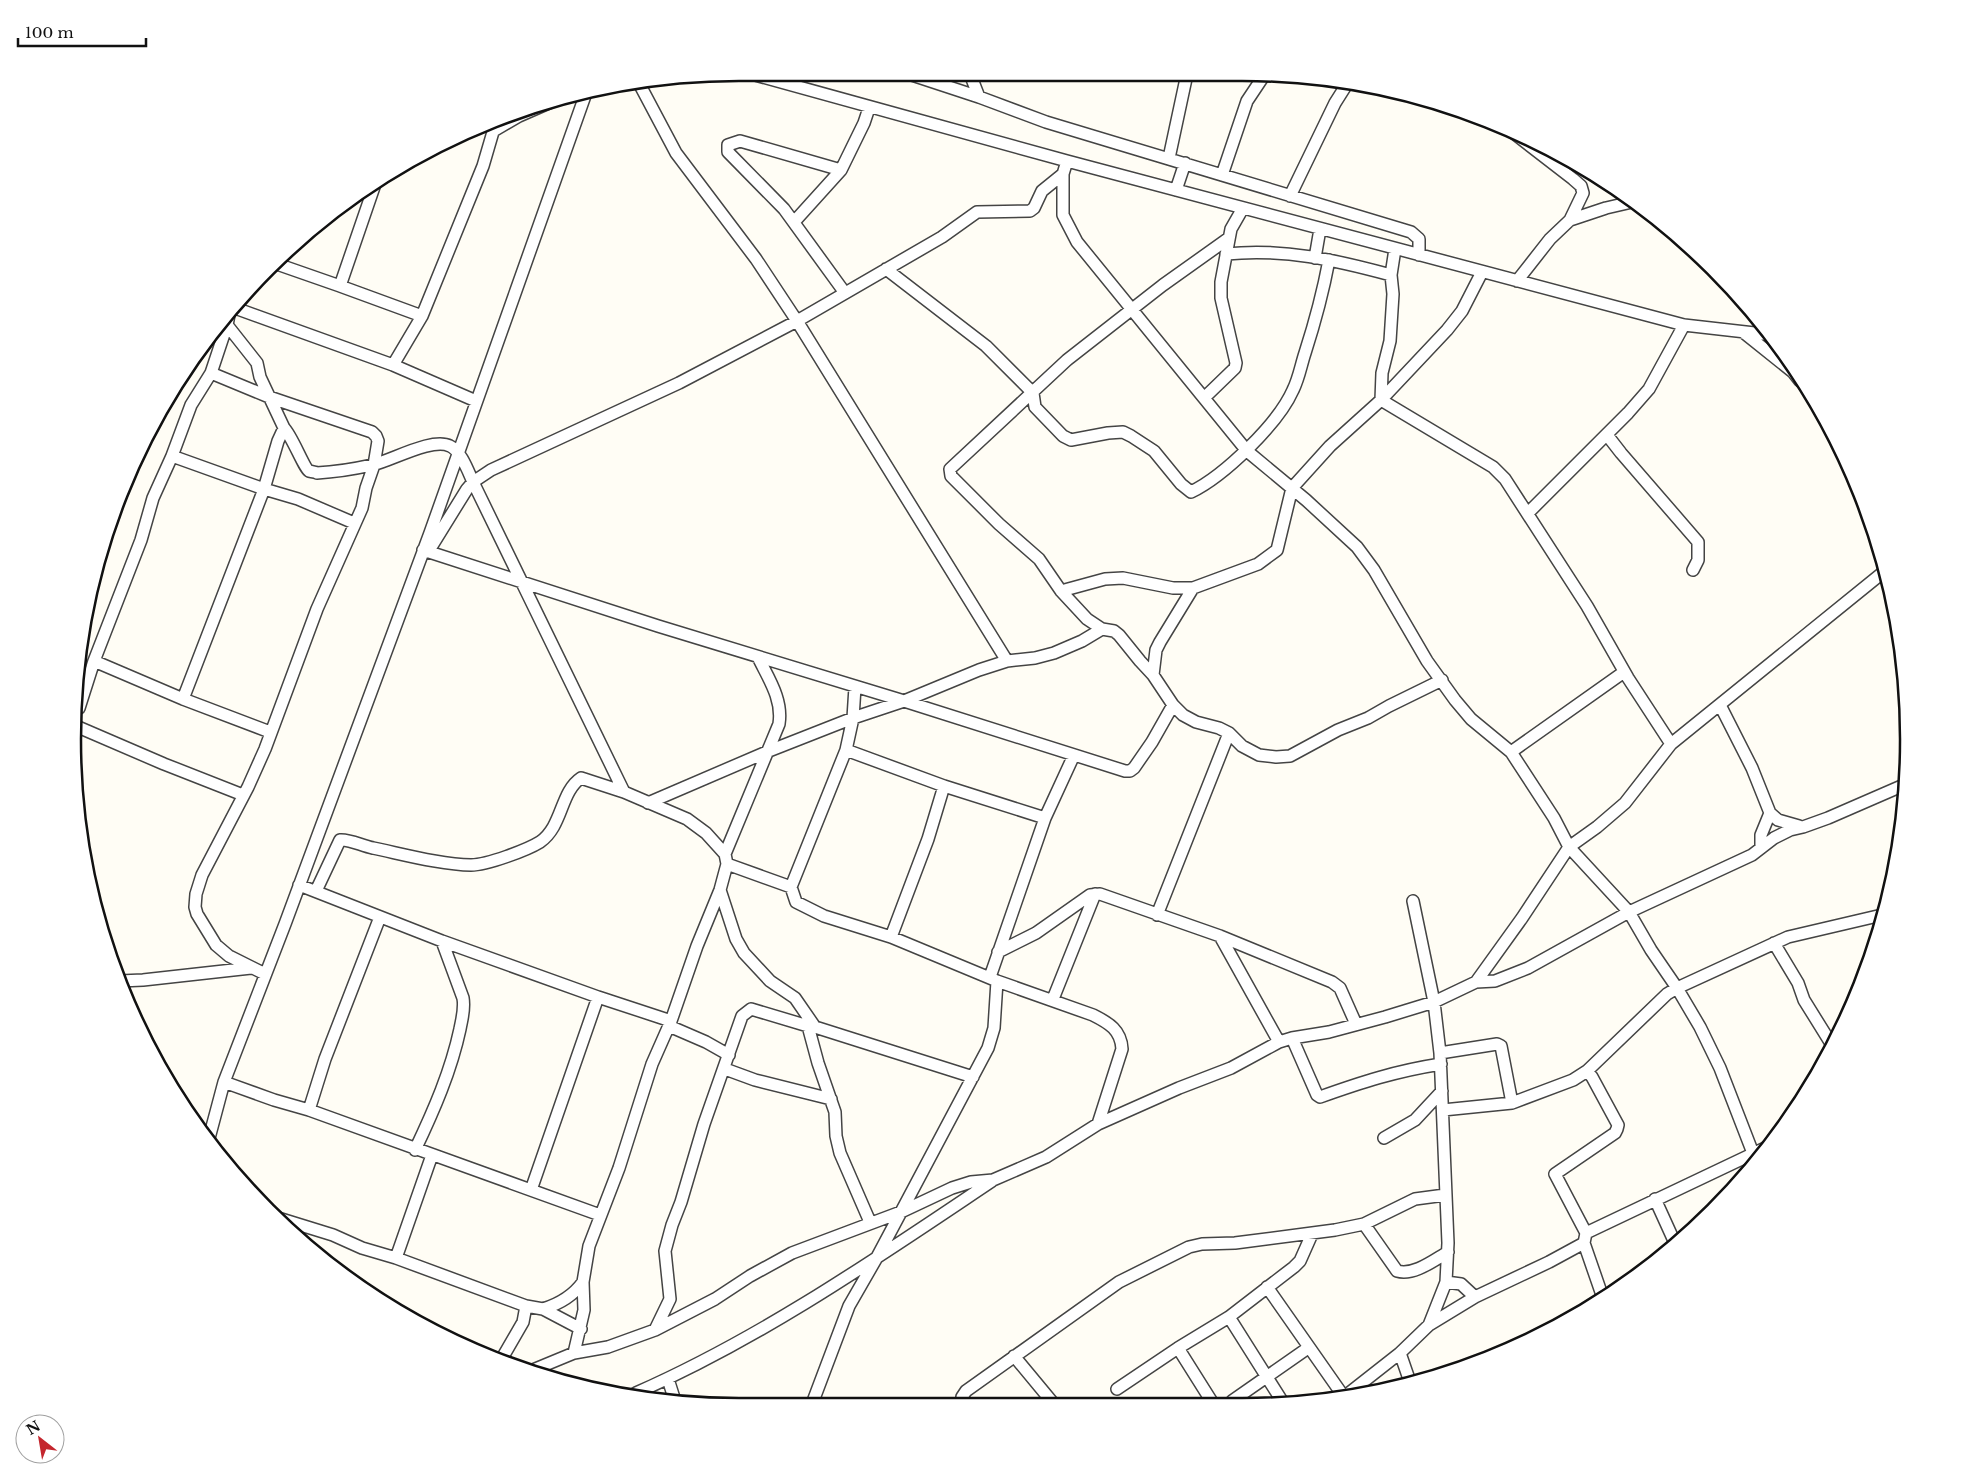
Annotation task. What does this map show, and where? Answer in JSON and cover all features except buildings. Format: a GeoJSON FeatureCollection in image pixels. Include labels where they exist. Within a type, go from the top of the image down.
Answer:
{"type":"FeatureCollection","features":[{"type":"Feature","properties":{"kind":"street"},"geometry":{"type":"LineString","coordinates":[[778,81],[869,108],[1684,325],[1760,334]]}},
{"type":"Feature","properties":{"kind":"street"},"geometry":{"type":"LineString","coordinates":[[931,81],[979,96],[1046,122],[1411,232],[1419,239],[1419,255]]}},
{"type":"Feature","properties":{"kind":"street"},"geometry":{"type":"LineString","coordinates":[[973,81],[979,96]]}},
{"type":"Feature","properties":{"kind":"street"},"geometry":{"type":"LineString","coordinates":[[1169,158],[1186,81]]}},
{"type":"Feature","properties":{"kind":"street"},"geometry":{"type":"LineString","coordinates":[[1222,175],[1244,109],[1260,82]]}},
{"type":"Feature","properties":{"kind":"street"},"geometry":{"type":"LineString","coordinates":[[642,89],[676,153],[756,259],[797,321],[1008,661]]}},
{"type":"Feature","properties":{"kind":"street"},"geometry":{"type":"LineString","coordinates":[[1290,196],[1331,111],[1344,90]]}},
{"type":"Feature","properties":{"kind":"street"},"geometry":{"type":"LineString","coordinates":[[211,1131],[224,1082],[426,551],[457,452],[583,101]]}},
{"type":"Feature","properties":{"kind":"street"},"geometry":{"type":"LineString","coordinates":[[794,222],[841,170],[861,130],[869,108]]}},
{"type":"Feature","properties":{"kind":"street"},"geometry":{"type":"LineString","coordinates":[[393,365],[422,316],[479,174],[495,128]]}},
{"type":"Feature","properties":{"kind":"street"},"geometry":{"type":"LineString","coordinates":[[841,170],[740,141],[728,145],[728,152],[770,193],[794,222],[845,293]]}},
{"type":"Feature","properties":{"kind":"street"},"geometry":{"type":"LineString","coordinates":[[1517,281],[1550,240],[1570,220],[1583,193],[1581,186],[1536,150]]}},
{"type":"Feature","properties":{"kind":"street"},"geometry":{"type":"LineString","coordinates":[[1067,161],[1062,174],[1062,215],[1077,242],[1247,451],[1292,488],[1357,547],[1374,570],[1427,661],[1455,700],[1470,719],[1511,752],[1554,818],[1569,847],[1629,912],[1651,950],[1677,988],[1700,1027],[1720,1068],[1753,1153]]}},
{"type":"Feature","properties":{"kind":"street"},"geometry":{"type":"LineString","coordinates":[[1176,190],[1185,163]]}},
{"type":"Feature","properties":{"kind":"street"},"geometry":{"type":"LineString","coordinates":[[426,551],[473,482],[490,470],[679,383],[797,321],[942,237],[977,212],[1030,211],[1034,208],[1042,191],[1062,174]]}},
{"type":"Feature","properties":{"kind":"street"},"geometry":{"type":"LineString","coordinates":[[340,286],[372,194]]}},
{"type":"Feature","properties":{"kind":"street"},"geometry":{"type":"LineString","coordinates":[[1308,225],[1315,204]]}},
{"type":"Feature","properties":{"kind":"street"},"geometry":{"type":"LineString","coordinates":[[1570,220],[1624,204]]}},
{"type":"Feature","properties":{"kind":"street"},"geometry":{"type":"LineString","coordinates":[[1204,398],[1235,368],[1236,363],[1221,298],[1221,282],[1231,229],[1243,208]]}},
{"type":"Feature","properties":{"kind":"street"},"geometry":{"type":"LineString","coordinates":[[1315,258],[1320,229]]}},
{"type":"Feature","properties":{"kind":"street"},"geometry":{"type":"LineString","coordinates":[[1229,238],[1132,309],[1067,360],[949,472],[999,524],[1039,559],[1061,591],[1087,619],[1102,629],[1114,631],[1119,635],[1153,675],[1183,715],[1196,722],[1219,728],[1229,733],[1242,746],[1259,755],[1276,758],[1290,756],[1338,730],[1368,718],[1442,680]]}},
{"type":"Feature","properties":{"kind":"street"},"geometry":{"type":"LineString","coordinates":[[1381,400],[1382,373],[1390,341],[1391,275],[1395,249]]}},
{"type":"Feature","properties":{"kind":"street"},"geometry":{"type":"LineString","coordinates":[[1226,254],[1249,251],[1282,252],[1329,260],[1391,275]]}},
{"type":"Feature","properties":{"kind":"street"},"geometry":{"type":"LineString","coordinates":[[886,269],[986,346],[1033,393],[1034,407],[1063,436],[1071,440],[1123,432],[1154,451],[1181,484],[1191,492],[1221,473],[1247,451],[1293,391],[1318,315],[1329,260]]}},
{"type":"Feature","properties":{"kind":"street"},"geometry":{"type":"LineString","coordinates":[[283,266],[422,316]]}},
{"type":"Feature","properties":{"kind":"street"},"geometry":{"type":"LineString","coordinates":[[1061,591],[1104,578],[1123,578],[1173,588],[1193,588],[1258,564],[1277,550],[1292,488],[1330,446],[1381,400],[1447,330],[1462,310],[1482,272]]}},
{"type":"Feature","properties":{"kind":"street"},"geometry":{"type":"LineString","coordinates":[[241,310],[393,365],[476,401]]}},
{"type":"Feature","properties":{"kind":"street"},"geometry":{"type":"LineString","coordinates":[[230,323],[257,363],[260,377],[284,428],[293,439],[301,459],[309,471],[317,473],[333,472],[374,465],[433,446],[446,445],[452,447],[457,452],[624,792]]}},
{"type":"Feature","properties":{"kind":"street"},"geometry":{"type":"LineString","coordinates":[[1528,513],[1607,435],[1649,389],[1684,325]]}},
{"type":"Feature","properties":{"kind":"street"},"geometry":{"type":"LineString","coordinates":[[83,695],[94,661],[141,540],[153,498],[172,456],[191,405],[210,373],[225,330]]}},
{"type":"Feature","properties":{"kind":"street"},"geometry":{"type":"LineString","coordinates":[[1743,332],[1781,363]]}},
{"type":"Feature","properties":{"kind":"street"},"geometry":{"type":"LineString","coordinates":[[210,373],[270,397],[372,432],[378,441],[374,465],[366,488],[362,508],[317,609],[265,749],[244,794],[202,874],[196,894],[195,907],[208,933],[216,944],[229,956],[265,974]]}},
{"type":"Feature","properties":{"kind":"street"},"geometry":{"type":"LineString","coordinates":[[1381,400],[1493,467],[1505,479],[1587,606],[1624,672],[1671,744]]}},
{"type":"Feature","properties":{"kind":"street"},"geometry":{"type":"LineString","coordinates":[[183,699],[264,489],[278,441],[284,428]]}},
{"type":"Feature","properties":{"kind":"street"},"geometry":{"type":"LineString","coordinates":[[1607,435],[1620,453],[1698,542],[1698,560],[1694,570]]}},
{"type":"Feature","properties":{"kind":"street"},"geometry":{"type":"LineString","coordinates":[[172,456],[264,489],[298,499],[354,523]]}},
{"type":"Feature","properties":{"kind":"street"},"geometry":{"type":"LineString","coordinates":[[426,551],[758,657],[1130,771],[1152,742],[1174,705]]}},
{"type":"Feature","properties":{"kind":"street"},"geometry":{"type":"LineString","coordinates":[[1476,982],[1569,847],[1625,803],[1671,744],[1879,576]]}},
{"type":"Feature","properties":{"kind":"street"},"geometry":{"type":"LineString","coordinates":[[1153,675],[1156,650],[1193,588]]}},
{"type":"Feature","properties":{"kind":"street"},"geometry":{"type":"LineString","coordinates":[[648,803],[769,751],[853,718],[904,701],[979,670],[1008,661],[1035,658],[1054,653],[1082,642],[1102,629]]}},
{"type":"Feature","properties":{"kind":"street"},"geometry":{"type":"LineString","coordinates":[[574,1353],[584,1310],[583,1282],[589,1246],[619,1168],[652,1064],[670,1024],[697,946],[720,890],[726,859],[779,724],[780,706],[778,698],[758,657]]}},
{"type":"Feature","properties":{"kind":"street"},"geometry":{"type":"LineString","coordinates":[[94,661],[183,699],[270,732]]}},
{"type":"Feature","properties":{"kind":"street"},"geometry":{"type":"LineString","coordinates":[[1511,752],[1624,672]]}},
{"type":"Feature","properties":{"kind":"street"},"geometry":{"type":"LineString","coordinates":[[855,687],[853,718],[846,750],[792,887],[794,898],[801,906],[824,916],[891,937],[993,979],[1053,999],[1107,1022],[1118,1032],[1122,1040],[1122,1049],[1098,1124]]}},
{"type":"Feature","properties":{"kind":"street"},"geometry":{"type":"LineString","coordinates":[[1720,705],[1748,760],[1770,812],[1778,820],[1804,827]]}},
{"type":"Feature","properties":{"kind":"street"},"geometry":{"type":"LineString","coordinates":[[82,729],[164,764],[244,794]]}},
{"type":"Feature","properties":{"kind":"street"},"geometry":{"type":"LineString","coordinates":[[1157,915],[1229,733]]}},
{"type":"Feature","properties":{"kind":"street"},"geometry":{"type":"LineString","coordinates":[[846,750],[944,786],[1045,818]]}},
{"type":"Feature","properties":{"kind":"street"},"geometry":{"type":"LineString","coordinates":[[814,1398],[849,1306],[988,1048],[994,1028],[993,979],[998,952],[1045,818],[1074,755]]}},
{"type":"Feature","properties":{"kind":"street"},"geometry":{"type":"LineString","coordinates":[[316,891],[340,840],[423,858],[473,865],[521,851],[541,841],[558,822],[570,791],[575,782],[581,778],[624,792],[687,819],[706,833],[726,859],[792,887]]}},
{"type":"Feature","properties":{"kind":"street"},"geometry":{"type":"LineString","coordinates":[[891,937],[928,839],[944,786]]}},
{"type":"Feature","properties":{"kind":"street"},"geometry":{"type":"LineString","coordinates":[[643,1390],[735,1344],[876,1259],[993,1180],[1046,1157],[1098,1124],[1179,1088],[1231,1068],[1279,1042],[1329,1032],[1434,1002],[1476,982],[1496,981],[1528,968],[1629,912],[1752,855],[1774,838],[1790,830],[1804,827],[1898,787]]}},
{"type":"Feature","properties":{"kind":"street"},"geometry":{"type":"LineString","coordinates":[[1762,847],[1761,835],[1770,812]]}},
{"type":"Feature","properties":{"kind":"street"},"geometry":{"type":"LineString","coordinates":[[299,885],[380,917],[670,1024],[729,1056]]}},
{"type":"Feature","properties":{"kind":"street"},"geometry":{"type":"LineString","coordinates":[[720,890],[736,939],[744,953],[770,981],[795,998],[812,1027],[818,1063],[835,1112],[836,1136],[840,1153],[870,1222]]}},
{"type":"Feature","properties":{"kind":"street"},"geometry":{"type":"LineString","coordinates":[[1053,999],[1095,894]]}},
{"type":"Feature","properties":{"kind":"street"},"geometry":{"type":"LineString","coordinates":[[998,952],[1036,933],[1090,895],[1095,894],[1220,936],[1332,982],[1340,988],[1356,1024]]}},
{"type":"Feature","properties":{"kind":"street"},"geometry":{"type":"LineString","coordinates":[[1413,901],[1434,1002],[1441,1059],[1448,1252],[1446,1282],[1429,1325]]}},
{"type":"Feature","properties":{"kind":"street"},"geometry":{"type":"LineString","coordinates":[[1442,1110],[1512,1103],[1573,1080],[1587,1071],[1667,994],[1677,988],[1788,937],[1875,916]]}},
{"type":"Feature","properties":{"kind":"street"},"geometry":{"type":"LineString","coordinates":[[309,1110],[325,1059],[380,917]]}},
{"type":"Feature","properties":{"kind":"street"},"geometry":{"type":"LineString","coordinates":[[1220,936],[1279,1042]]}},
{"type":"Feature","properties":{"kind":"street"},"geometry":{"type":"LineString","coordinates":[[415,1150],[444,1085],[457,1044],[464,1006],[463,998],[442,940]]}},
{"type":"Feature","properties":{"kind":"street"},"geometry":{"type":"LineString","coordinates":[[1774,943],[1798,983],[1804,1000],[1828,1039]]}},
{"type":"Feature","properties":{"kind":"street"},"geometry":{"type":"LineString","coordinates":[[127,980],[143,980],[251,968]]}},
{"type":"Feature","properties":{"kind":"street"},"geometry":{"type":"LineString","coordinates":[[530,1190],[598,997]]}},
{"type":"Feature","properties":{"kind":"street"},"geometry":{"type":"LineString","coordinates":[[655,1330],[670,1299],[665,1251],[704,1124],[742,1016],[751,1009],[973,1078]]}},
{"type":"Feature","properties":{"kind":"street"},"geometry":{"type":"LineString","coordinates":[[1292,1038],[1320,1098],[1346,1087],[1388,1074],[1490,1045],[1501,1046],[1512,1103]]}},
{"type":"Feature","properties":{"kind":"street"},"geometry":{"type":"LineString","coordinates":[[724,1069],[755,1080],[831,1099]]}},
{"type":"Feature","properties":{"kind":"street"},"geometry":{"type":"LineString","coordinates":[[1587,1071],[1618,1125],[1618,1129],[1555,1174],[1585,1238],[1601,1291]]}},
{"type":"Feature","properties":{"kind":"street"},"geometry":{"type":"LineString","coordinates":[[224,1082],[309,1110],[415,1150],[600,1215]]}},
{"type":"Feature","properties":{"kind":"street"},"geometry":{"type":"LineString","coordinates":[[1384,1138],[1415,1120],[1442,1091]]}},
{"type":"Feature","properties":{"kind":"street"},"geometry":{"type":"LineString","coordinates":[[396,1258],[432,1155]]}},
{"type":"Feature","properties":{"kind":"street"},"geometry":{"type":"LineString","coordinates":[[1356,1387],[1400,1353],[1429,1325],[1475,1298],[1549,1262],[1585,1238],[1655,1199],[1747,1160]]}},
{"type":"Feature","properties":{"kind":"street"},"geometry":{"type":"LineString","coordinates":[[541,1367],[574,1353],[608,1347],[655,1330],[715,1299],[750,1276],[792,1253],[870,1222],[901,1212],[952,1188],[971,1182],[993,1180]]}},
{"type":"Feature","properties":{"kind":"street"},"geometry":{"type":"LineString","coordinates":[[962,1398],[966,1391],[1119,1282],[1171,1255],[1202,1244],[1236,1243],[1312,1234],[1364,1224],[1415,1199],[1445,1195]]}},
{"type":"Feature","properties":{"kind":"street"},"geometry":{"type":"LineString","coordinates":[[1655,1199],[1672,1237]]}},
{"type":"Feature","properties":{"kind":"street"},"geometry":{"type":"LineString","coordinates":[[295,1224],[333,1235],[362,1248],[396,1258],[526,1306],[543,1309],[581,1329]]}},
{"type":"Feature","properties":{"kind":"street"},"geometry":{"type":"LineString","coordinates":[[1364,1224],[1397,1271],[1403,1273],[1410,1272],[1448,1252]]}},
{"type":"Feature","properties":{"kind":"street"},"geometry":{"type":"LineString","coordinates":[[300,1229],[307,1229]]}},
{"type":"Feature","properties":{"kind":"street"},"geometry":{"type":"LineString","coordinates":[[1117,1389],[1178,1348],[1229,1317],[1298,1264],[1312,1234]]}},
{"type":"Feature","properties":{"kind":"street"},"geometry":{"type":"LineString","coordinates":[[543,1309],[576,1292],[583,1282]]}},
{"type":"Feature","properties":{"kind":"street"},"geometry":{"type":"LineString","coordinates":[[1446,1282],[1461,1284],[1475,1298]]}},
{"type":"Feature","properties":{"kind":"street"},"geometry":{"type":"LineString","coordinates":[[1267,1287],[1339,1390]]}},
{"type":"Feature","properties":{"kind":"street"},"geometry":{"type":"LineString","coordinates":[[505,1354],[524,1322],[526,1306]]}},
{"type":"Feature","properties":{"kind":"street"},"geometry":{"type":"LineString","coordinates":[[1229,1317],[1279,1396]]}},
{"type":"Feature","properties":{"kind":"street"},"geometry":{"type":"LineString","coordinates":[[1178,1348],[1209,1398]]}},
{"type":"Feature","properties":{"kind":"street"},"geometry":{"type":"LineString","coordinates":[[1236,1398],[1308,1348]]}},
{"type":"Feature","properties":{"kind":"street"},"geometry":{"type":"LineString","coordinates":[[1400,1353],[1408,1376]]}},
{"type":"Feature","properties":{"kind":"street"},"geometry":{"type":"LineString","coordinates":[[1014,1356],[1049,1398]]}},
{"type":"Feature","properties":{"kind":"street"},"geometry":{"type":"LineString","coordinates":[[668,1379],[673,1394]]}}]}
